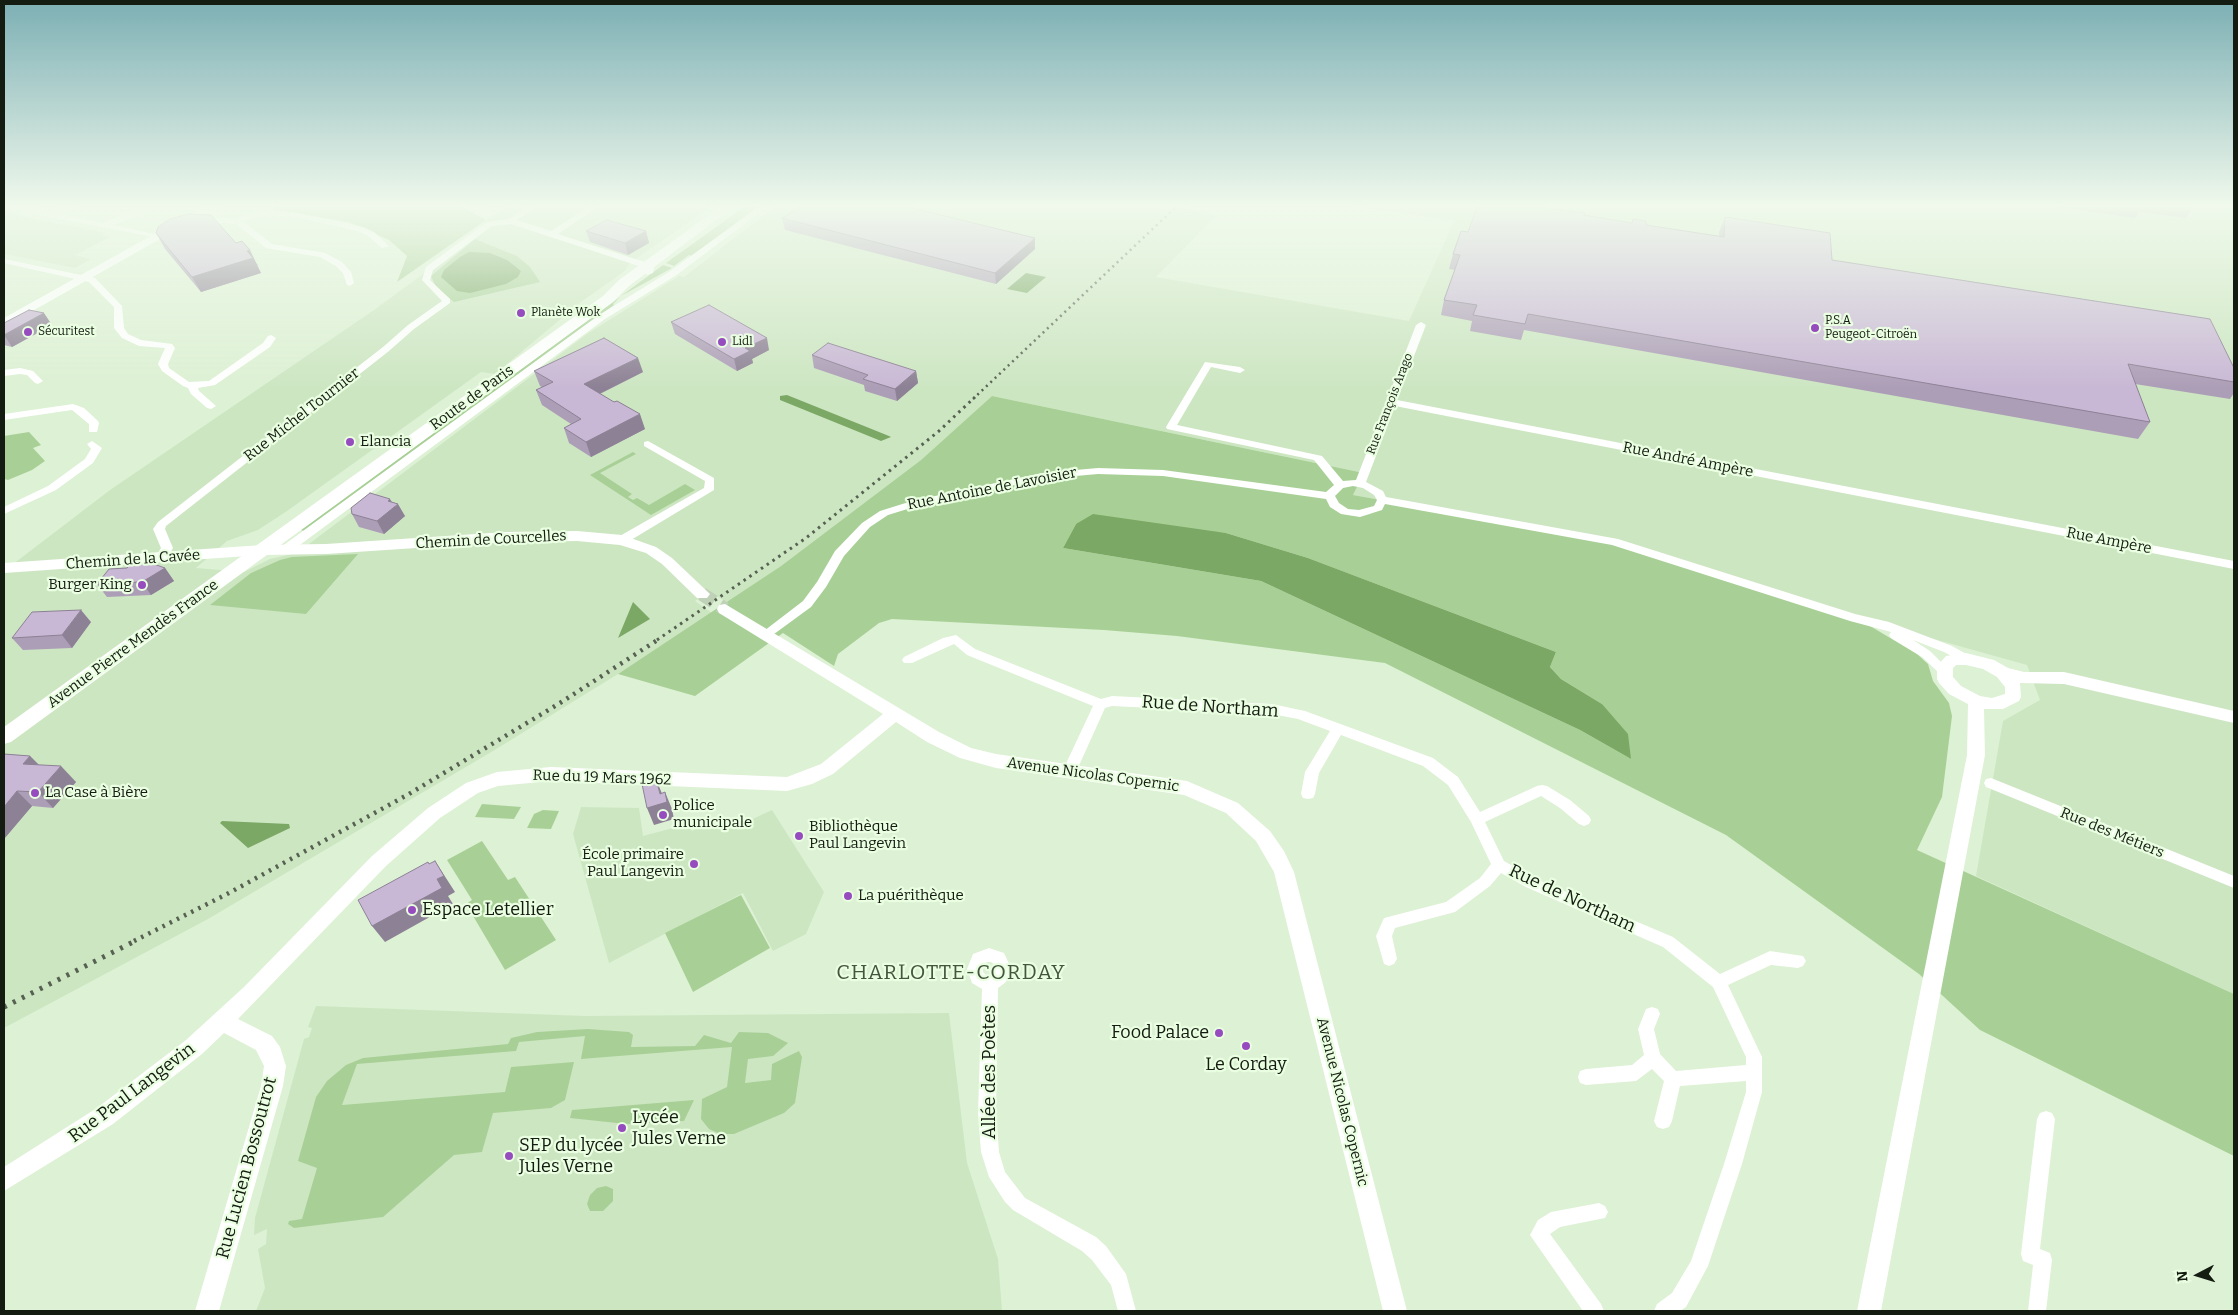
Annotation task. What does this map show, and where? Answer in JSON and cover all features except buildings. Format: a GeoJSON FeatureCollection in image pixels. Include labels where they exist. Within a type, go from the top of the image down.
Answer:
{"type":"FeatureCollection","features":[{"type":"Feature","properties":{"kind":"main road"},"geometry":{"type":"LineString","coordinates":[[4,323],[107,265]]}},
{"type":"Feature","properties":{"kind":"main road","name":"Route de Paris"},"geometry":{"type":"LineString","coordinates":[[262,550],[608,299],[618,296],[653,265]]}},
{"type":"Feature","properties":{"kind":"main road","name":"Route de Paris"},"geometry":{"type":"LineString","coordinates":[[648,269],[653,265]]}},
{"type":"Feature","properties":{"kind":"main road","name":"Avenue Pierre Mendès France"},"geometry":{"type":"LineString","coordinates":[[4,737],[262,550]]}},
{"type":"Feature","properties":{"kind":"street"},"geometry":{"type":"LineString","coordinates":[[25,265],[92,280],[118,306],[119,328],[125,336],[140,343],[169,346],[170,348],[163,364],[165,369],[186,384],[193,386],[212,383],[267,345],[271,338]]}},
{"type":"Feature","properties":{"kind":"street"},"geometry":{"type":"LineString","coordinates":[[340,265],[347,272],[350,283]]}},
{"type":"Feature","properties":{"kind":"street","name":"Rue Michel Tournier"},"geometry":{"type":"LineString","coordinates":[[161,558],[167,548],[159,529],[162,524],[362,368],[411,327],[447,301],[426,280],[429,269],[434,265]]}},
{"type":"Feature","properties":{"kind":"street"},"geometry":{"type":"LineString","coordinates":[[638,265],[648,269]]}},
{"type":"Feature","properties":{"kind":"street"},"geometry":{"type":"LineString","coordinates":[[285,550],[602,317],[684,265]]}},
{"type":"Feature","properties":{"kind":"street","name":"Rue François Arago"},"geometry":{"type":"LineString","coordinates":[[1360,483],[1421,325]]}},
{"type":"Feature","properties":{"kind":"street"},"geometry":{"type":"LineString","coordinates":[[1240,370],[1208,364],[1171,427],[1318,458],[1340,485]]}},
{"type":"Feature","properties":{"kind":"street"},"geometry":{"type":"LineString","coordinates":[[4,373],[20,371],[30,373],[38,381]]}},
{"type":"Feature","properties":{"kind":"street"},"geometry":{"type":"LineString","coordinates":[[193,386],[194,392],[211,406]]}},
{"type":"Feature","properties":{"kind":"street","name":"Rue André Ampère"},"geometry":{"type":"LineString","coordinates":[[1391,402],[1984,517]]}},
{"type":"Feature","properties":{"kind":"street"},"geometry":{"type":"LineString","coordinates":[[4,417],[74,407],[94,423],[93,430]]}},
{"type":"Feature","properties":{"kind":"street"},"geometry":{"type":"LineString","coordinates":[[4,511],[52,488],[82,466],[96,453],[97,448],[92,444]]}},
{"type":"Feature","properties":{"kind":"street"},"geometry":{"type":"LineString","coordinates":[[622,540],[709,490],[710,480],[648,444]]}},
{"type":"Feature","properties":{"kind":"street","name":"Rue Antoine de Lavoisier"},"geometry":{"type":"LineString","coordinates":[[766,634],[806,604],[822,584],[839,554],[866,526],[884,513],[912,504],[1042,476],[1098,470],[1163,473],[1330,496]]}},
{"type":"Feature","properties":{"kind":"street"},"geometry":{"type":"LineString","coordinates":[[1382,500],[1378,508],[1360,514],[1339,509],[1334,505],[1330,496],[1335,488],[1340,485],[1360,483],[1375,490],[1382,500],[1614,542],[1854,618],[1914,635],[1966,659],[1988,664],[2003,674],[2013,686],[2014,692],[2009,701],[1992,704],[1976,701],[1960,694],[1945,679],[1943,670],[1917,647],[1854,618]]}},
{"type":"Feature","properties":{"kind":"street","name":"Rue Ampère"},"geometry":{"type":"LineString","coordinates":[[1984,517],[2234,565]]}},
{"type":"Feature","properties":{"kind":"street","name":"Chemin de Courcelles"},"geometry":{"type":"LineString","coordinates":[[262,550],[546,535],[622,540],[642,546],[659,555],[702,594]]}},
{"type":"Feature","properties":{"kind":"street","name":"Chemin de la Cavée"},"geometry":{"type":"LineString","coordinates":[[4,568],[262,550]]}},
{"type":"Feature","properties":{"kind":"street","name":"Avenue Nicolas Copernic"},"geometry":{"type":"LineString","coordinates":[[725,609],[933,737],[979,757],[1176,786],[1199,792],[1240,813],[1263,836],[1277,856],[1284,872],[1395,1311]]}},
{"type":"Feature","properties":{"kind":"street"},"geometry":{"type":"LineString","coordinates":[[908,660],[956,639],[971,652],[1100,704],[1070,770]]}},
{"type":"Feature","properties":{"kind":"street"},"geometry":{"type":"LineString","coordinates":[[1943,670],[1952,660],[1966,659]]}},
{"type":"Feature","properties":{"kind":"street"},"geometry":{"type":"LineString","coordinates":[[2003,674],[2024,678],[2055,676],[2099,688],[2234,718]]}},
{"type":"Feature","properties":{"kind":"street"},"geometry":{"type":"LineString","coordinates":[[2014,692],[2042,688],[2099,688]]}},
{"type":"Feature","properties":{"kind":"street","name":"Rue de Northam"},"geometry":{"type":"LineString","coordinates":[[1100,704],[1112,701],[1272,709],[1300,714],[1428,762],[1452,782],[1477,818],[1499,865],[1531,883],[1668,942],[1718,982],[1754,1057],[1754,1092],[1733,1164],[1699,1266],[1679,1300],[1664,1311]]}},
{"type":"Feature","properties":{"kind":"street"},"geometry":{"type":"LineString","coordinates":[[1869,1311],[1976,755],[1976,701]]}},
{"type":"Feature","properties":{"kind":"street","name":"Rue du 19 Mars 1962"},"geometry":{"type":"LineString","coordinates":[[251,994],[399,842],[434,814],[480,784],[508,777],[551,774],[770,785],[787,784],[806,779],[827,769],[894,714]]}},
{"type":"Feature","properties":{"kind":"street"},"geometry":{"type":"LineString","coordinates":[[1308,794],[1312,772],[1338,729]]}},
{"type":"Feature","properties":{"kind":"street","name":"Rue des Métiers"},"geometry":{"type":"LineString","coordinates":[[1991,783],[2234,882]]}},
{"type":"Feature","properties":{"kind":"street"},"geometry":{"type":"LineString","coordinates":[[1477,818],[1542,790],[1566,804],[1584,820]]}},
{"type":"Feature","properties":{"kind":"street"},"geometry":{"type":"LineString","coordinates":[[1389,959],[1384,936],[1389,923],[1450,907],[1485,882],[1499,865]]}},
{"type":"Feature","properties":{"kind":"street"},"geometry":{"type":"LineString","coordinates":[[1718,982],[1770,958],[1798,961]]}},
{"type":"Feature","properties":{"kind":"street","name":"Allée des Poètes"},"geometry":{"type":"LineString","coordinates":[[990,982],[987,1112],[990,1152],[996,1172],[1011,1196],[1019,1204],[1089,1244],[1099,1253],[1120,1281],[1127,1311]]}},
{"type":"Feature","properties":{"kind":"street","name":"Rue Paul Langevin"},"geometry":{"type":"LineString","coordinates":[[4,1180],[64,1144],[132,1096],[222,1022],[251,994]]}},
{"type":"Feature","properties":{"kind":"street"},"geometry":{"type":"LineString","coordinates":[[1652,1014],[1646,1029],[1653,1058],[1673,1079]]}},
{"type":"Feature","properties":{"kind":"street","name":"Rue Lucien Bossoutrot"},"geometry":{"type":"LineString","coordinates":[[207,1311],[272,1086],[275,1066],[272,1054],[264,1044],[222,1022]]}},
{"type":"Feature","properties":{"kind":"street"},"geometry":{"type":"LineString","coordinates":[[1586,1078],[1636,1073],[1653,1058]]}},
{"type":"Feature","properties":{"kind":"street"},"geometry":{"type":"LineString","coordinates":[[1673,1079],[1754,1072]]}},
{"type":"Feature","properties":{"kind":"street"},"geometry":{"type":"LineString","coordinates":[[1663,1121],[1673,1079]]}},
{"type":"Feature","properties":{"kind":"street"},"geometry":{"type":"LineString","coordinates":[[2037,1311],[2043,1260],[2030,1254],[2046,1119]]}},
{"type":"Feature","properties":{"kind":"street"},"geometry":{"type":"LineString","coordinates":[[1594,1311],[1539,1236],[1544,1226],[1557,1218],[1599,1212]]}},
{"type":"Feature","properties":{"kind":"shaded area"},"geometry":{"type":"Polygon","coordinates":[[[62,265],[80,265],[75,268],[62,265]]]}},
{"type":"Feature","properties":{"kind":"shaded area"},"geometry":{"type":"Polygon","coordinates":[[[403,265],[421,265],[397,282],[403,265]]]}},
{"type":"Feature","properties":{"kind":"shaded area"},"geometry":{"type":"Polygon","coordinates":[[[435,265],[629,265],[625,271],[581,302],[495,374],[481,372],[287,511],[258,530],[227,541],[196,568],[244,572],[270,559],[297,553],[587,334],[679,276],[684,277],[699,265],[1167,265],[1156,277],[1409,321],[1434,265],[2234,265],[2234,994],[1976,876],[2003,721],[2040,700],[2027,665],[1855,617],[1614,542],[1353,495],[1364,473],[992,396],[921,460],[781,566],[727,602],[709,592],[695,601],[712,613],[618,674],[493,751],[208,919],[4,1028],[4,571],[110,490],[374,310],[435,265]]]}},
{"type":"Feature","properties":{"kind":"shaded area"},"geometry":{"type":"Polygon","coordinates":[[[444,265],[528,265],[540,282],[454,302],[436,287],[431,276],[444,265]]]}},
{"type":"Feature","properties":{"kind":"shaded area"},"geometry":{"type":"Polygon","coordinates":[[[450,265],[514,265],[521,271],[518,277],[506,284],[470,293],[457,291],[441,277],[444,270],[450,265]]]}},
{"type":"Feature","properties":{"kind":"shaded area"},"geometry":{"type":"Polygon","coordinates":[[[663,265],[672,268],[621,296],[663,265]]]}},
{"type":"Feature","properties":{"kind":"shaded area"},"geometry":{"type":"Polygon","coordinates":[[[1026,273],[1046,277],[1027,293],[1007,289],[1026,273]]]}},
{"type":"Feature","properties":{"kind":"shaded area"},"geometry":{"type":"Polygon","coordinates":[[[620,297],[614,305],[304,531],[301,530],[620,297]]]}},
{"type":"Feature","properties":{"kind":"shaded area"},"geometry":{"type":"Polygon","coordinates":[[[787,395],[891,437],[881,441],[780,400],[780,396],[787,395]]]}},
{"type":"Feature","properties":{"kind":"shaded area"},"geometry":{"type":"Polygon","coordinates":[[[992,396],[1364,473],[1353,495],[1614,542],[1855,617],[1917,654],[1928,664],[1933,681],[1949,703],[1952,716],[1942,797],[1917,850],[2234,994],[2234,1156],[1980,1030],[1919,974],[1726,835],[1385,663],[1177,636],[1104,630],[892,619],[879,623],[838,654],[834,666],[783,633],[695,696],[618,674],[781,566],[921,460],[992,396]],[[1076,524],[1063,548],[1261,581],[1580,730],[1631,759],[1602,704],[1561,679],[1550,667],[1556,652],[1308,558],[1226,533],[1076,524]]]}},
{"type":"Feature","properties":{"kind":"shaded area"},"geometry":{"type":"Polygon","coordinates":[[[29,432],[41,445],[33,448],[45,461],[32,470],[8,480],[4,479],[4,436],[29,432]]]}},
{"type":"Feature","properties":{"kind":"shaded area"},"geometry":{"type":"Polygon","coordinates":[[[633,452],[636,454],[600,473],[632,494],[628,497],[633,500],[637,498],[649,505],[685,484],[695,490],[651,515],[590,475],[633,452]]]}},
{"type":"Feature","properties":{"kind":"shaded area"},"geometry":{"type":"Polygon","coordinates":[[[1093,514],[1226,533],[1308,558],[1556,652],[1550,667],[1561,679],[1602,704],[1628,734],[1631,759],[1580,730],[1261,581],[1063,548],[1076,524],[1093,514]]]}},
{"type":"Feature","properties":{"kind":"shaded area"},"geometry":{"type":"Polygon","coordinates":[[[358,554],[306,614],[210,605],[251,573],[280,560],[292,557],[358,554]]]}},
{"type":"Feature","properties":{"kind":"shaded area"},"geometry":{"type":"Polygon","coordinates":[[[633,602],[650,619],[618,638],[633,602]]]}},
{"type":"Feature","properties":{"kind":"shaded area"},"geometry":{"type":"Polygon","coordinates":[[[482,804],[521,807],[514,819],[475,817],[482,804]]]}},
{"type":"Feature","properties":{"kind":"shaded area","name":"École primaire Paul Langevin"},"geometry":{"type":"Polygon","coordinates":[[[581,807],[639,808],[643,836],[688,824],[692,831],[722,816],[731,829],[772,810],[824,892],[806,934],[773,951],[743,893],[609,963],[573,834],[581,807]]]}},
{"type":"Feature","properties":{"kind":"shaded area"},"geometry":{"type":"Polygon","coordinates":[[[543,810],[559,811],[551,829],[527,828],[534,814],[543,810]]]}},
{"type":"Feature","properties":{"kind":"shaded area"},"geometry":{"type":"Polygon","coordinates":[[[222,821],[289,824],[290,828],[248,848],[220,823],[222,821]]]}},
{"type":"Feature","properties":{"kind":"shaded area"},"geometry":{"type":"Polygon","coordinates":[[[482,841],[508,880],[515,877],[556,940],[505,970],[466,904],[472,900],[447,860],[482,841]]]}},
{"type":"Feature","properties":{"kind":"shaded area"},"geometry":{"type":"Polygon","coordinates":[[[741,895],[770,948],[693,992],[665,933],[741,895]]]}},
{"type":"Feature","properties":{"kind":"shaded area","name":"Lycée Jules Verne"},"geometry":{"type":"Polygon","coordinates":[[[316,1006],[585,1016],[949,1013],[967,1163],[998,1259],[1002,1311],[256,1311],[265,1288],[258,1249],[266,1244],[267,1229],[254,1235],[255,1218],[304,1039],[309,1037],[312,1028],[308,1027],[316,1006]]]}},
{"type":"Feature","properties":{"kind":"shaded area"},"geometry":{"type":"Polygon","coordinates":[[[588,1029],[629,1032],[633,1035],[631,1047],[695,1046],[704,1035],[731,1043],[739,1032],[768,1033],[788,1043],[773,1056],[748,1059],[745,1083],[771,1080],[772,1064],[799,1051],[802,1057],[795,1103],[784,1113],[734,1134],[720,1134],[709,1129],[701,1119],[702,1099],[727,1087],[732,1047],[581,1059],[585,1036],[519,1042],[516,1051],[357,1064],[342,1105],[505,1092],[511,1067],[574,1062],[565,1100],[551,1108],[493,1113],[482,1152],[454,1155],[383,1217],[294,1228],[288,1224],[289,1221],[302,1219],[317,1168],[298,1161],[316,1097],[327,1081],[346,1065],[363,1058],[508,1044],[511,1038],[537,1032],[588,1029]]]}},
{"type":"Feature","properties":{"kind":"shaded area"},"geometry":{"type":"Polygon","coordinates":[[[694,1100],[684,1121],[626,1124],[570,1118],[572,1110],[694,1100]]]}},
{"type":"Feature","properties":{"kind":"shaded area"},"geometry":{"type":"Polygon","coordinates":[[[606,1186],[613,1189],[613,1201],[603,1211],[590,1211],[587,1204],[590,1195],[597,1188],[606,1186]]]}},
{"type":"Feature","properties":{"kind":"tunnel"},"geometry":{"type":"LineString","coordinates":[[702,594],[725,609]]}},
{"type":"Feature","properties":{"kind":"railway"},"geometry":{"type":"LineString","coordinates":[[973,399],[1114,265]]}},
{"type":"Feature","properties":{"kind":"railway"},"geometry":{"type":"LineString","coordinates":[[657,640],[806,538],[939,431],[975,397]]}},
{"type":"Feature","properties":{"kind":"railway"},"geometry":{"type":"LineString","coordinates":[[134,941],[229,893],[409,794],[560,703],[659,639]]}},
{"type":"Feature","properties":{"kind":"railway"},"geometry":{"type":"LineString","coordinates":[[4,1007],[137,940]]}},
{"type":"Feature","properties":{"kind":"place","name":"Planète Wok"},"geometry":{"type":"Point","coordinates":[521,313]}},
{"type":"Feature","properties":{"kind":"place","name":"P.S.A Peugeot-Citroën"},"geometry":{"type":"Point","coordinates":[1815,328]}},
{"type":"Feature","properties":{"kind":"place","name":"Sécuritest"},"geometry":{"type":"Point","coordinates":[28,332]}},
{"type":"Feature","properties":{"kind":"place","name":"Lidl"},"geometry":{"type":"Point","coordinates":[722,342]}},
{"type":"Feature","properties":{"kind":"place","name":"Elancia"},"geometry":{"type":"Point","coordinates":[350,442]}},
{"type":"Feature","properties":{"kind":"place","name":"Burger King"},"geometry":{"type":"Point","coordinates":[142,585]}},
{"type":"Feature","properties":{"kind":"place","name":"La Case à Bière"},"geometry":{"type":"Point","coordinates":[35,793]}},
{"type":"Feature","properties":{"kind":"place","name":"Police municipale"},"geometry":{"type":"Point","coordinates":[663,815]}},
{"type":"Feature","properties":{"kind":"place","name":"Bibliothèque Paul Langevin"},"geometry":{"type":"Point","coordinates":[799,836]}},
{"type":"Feature","properties":{"kind":"place","name":"École primaire Paul Langevin"},"geometry":{"type":"Point","coordinates":[694,864]}},
{"type":"Feature","properties":{"kind":"place","name":"La puérithèque"},"geometry":{"type":"Point","coordinates":[848,896]}},
{"type":"Feature","properties":{"kind":"place","name":"Espace Letellier"},"geometry":{"type":"Point","coordinates":[412,910]}},
{"type":"Feature","properties":{"kind":"place","name":"Food Palace"},"geometry":{"type":"Point","coordinates":[1219,1033]}},
{"type":"Feature","properties":{"kind":"place","name":"Le Corday"},"geometry":{"type":"Point","coordinates":[1246,1046]}},
{"type":"Feature","properties":{"kind":"place","name":"Lycée Jules Verne"},"geometry":{"type":"Point","coordinates":[622,1128]}},
{"type":"Feature","properties":{"kind":"place","name":"SEP du lycée Jules Verne"},"geometry":{"type":"Point","coordinates":[509,1156]}},
{"type":"Feature","properties":{"kind":"district","name":"CHARLOTTE-CORDAY"},"geometry":{"type":"Point","coordinates":[951,973]}}]}
